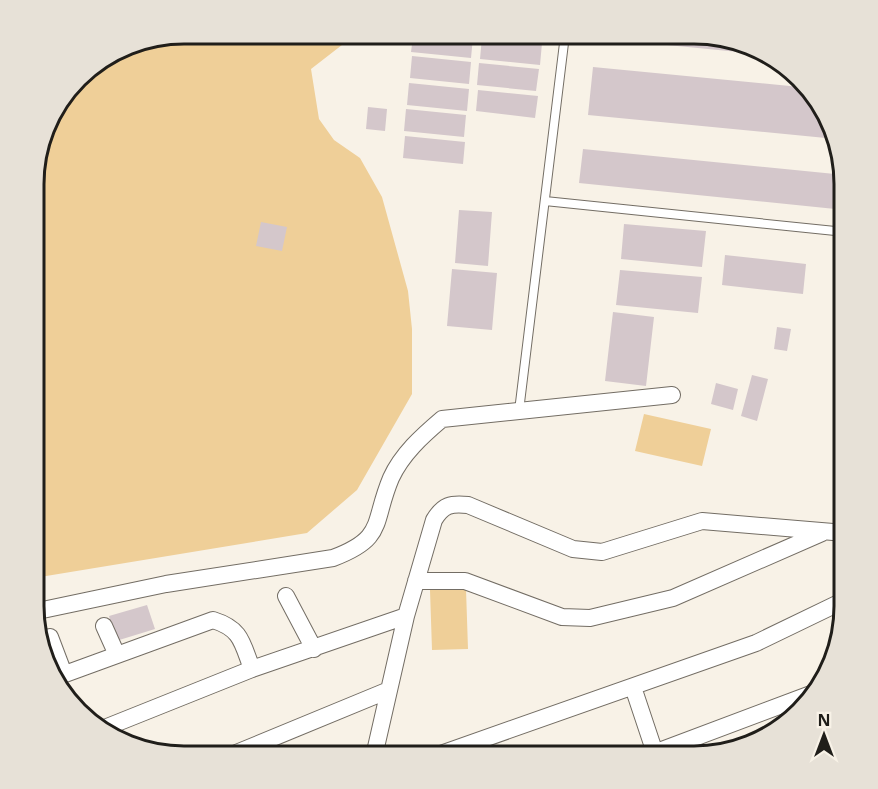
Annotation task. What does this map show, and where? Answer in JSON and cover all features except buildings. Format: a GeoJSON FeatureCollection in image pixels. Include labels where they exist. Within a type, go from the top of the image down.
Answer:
{"type":"FeatureCollection","features":[{"type":"Feature","properties":{"kind":"street"},"geometry":{"type":"LineString","coordinates":[[44,610],[166,584],[333,558],[353,551],[368,540],[375,529],[391,478],[401,461],[418,440],[442,420],[672,395]]}},
{"type":"Feature","properties":{"kind":"street"},"geometry":{"type":"LineString","coordinates":[[376,746],[406,616],[434,520],[441,508],[453,503],[468,505],[573,549],[602,552],[702,521],[834,531]]}},
{"type":"Feature","properties":{"kind":"street"},"geometry":{"type":"LineString","coordinates":[[416,581],[465,581],[562,617],[590,618],[673,598],[826,531]]}},
{"type":"Feature","properties":{"kind":"street"},"geometry":{"type":"LineString","coordinates":[[285,596],[314,649]]}},
{"type":"Feature","properties":{"kind":"street"},"geometry":{"type":"LineString","coordinates":[[465,745],[756,643],[834,605]]}},
{"type":"Feature","properties":{"kind":"street"},"geometry":{"type":"LineString","coordinates":[[111,725],[252,669],[406,616]]}},
{"type":"Feature","properties":{"kind":"street"},"geometry":{"type":"LineString","coordinates":[[62,675],[213,620],[224,623],[238,633],[252,669]]}},
{"type":"Feature","properties":{"kind":"street"},"geometry":{"type":"LineString","coordinates":[[104,626],[117,655]]}},
{"type":"Feature","properties":{"kind":"street"},"geometry":{"type":"LineString","coordinates":[[50,637],[56,663]]}},
{"type":"Feature","properties":{"kind":"street"},"geometry":{"type":"LineString","coordinates":[[633,687],[649,745]]}},
{"type":"Feature","properties":{"kind":"street"},"geometry":{"type":"LineString","coordinates":[[254,746],[389,690]]}},
{"type":"Feature","properties":{"kind":"street"},"geometry":{"type":"LineString","coordinates":[[676,745],[800,698]]}},
{"type":"Feature","properties":{"kind":"lane"},"geometry":{"type":"LineString","coordinates":[[519,411],[564,44]]}},
{"type":"Feature","properties":{"kind":"lane"},"geometry":{"type":"LineString","coordinates":[[545,201],[834,231]]}},
{"type":"Feature","properties":{"kind":"shaded area"},"geometry":{"type":"Polygon","coordinates":[[[184,44],[343,44],[311,69],[319,119],[334,140],[360,158],[382,197],[408,291],[412,329],[412,394],[357,490],[307,533],[44,576],[45,166],[54,130],[78,91],[98,73],[130,54],[157,46],[184,44]]]}},
{"type":"Feature","properties":{"kind":"shaded area"},"geometry":{"type":"Polygon","coordinates":[[[644,414],[711,429],[702,466],[635,451],[644,414]]]}},
{"type":"Feature","properties":{"kind":"shaded area"},"geometry":{"type":"Polygon","coordinates":[[[466,589],[468,649],[432,650],[430,590],[466,589]]]}}]}
